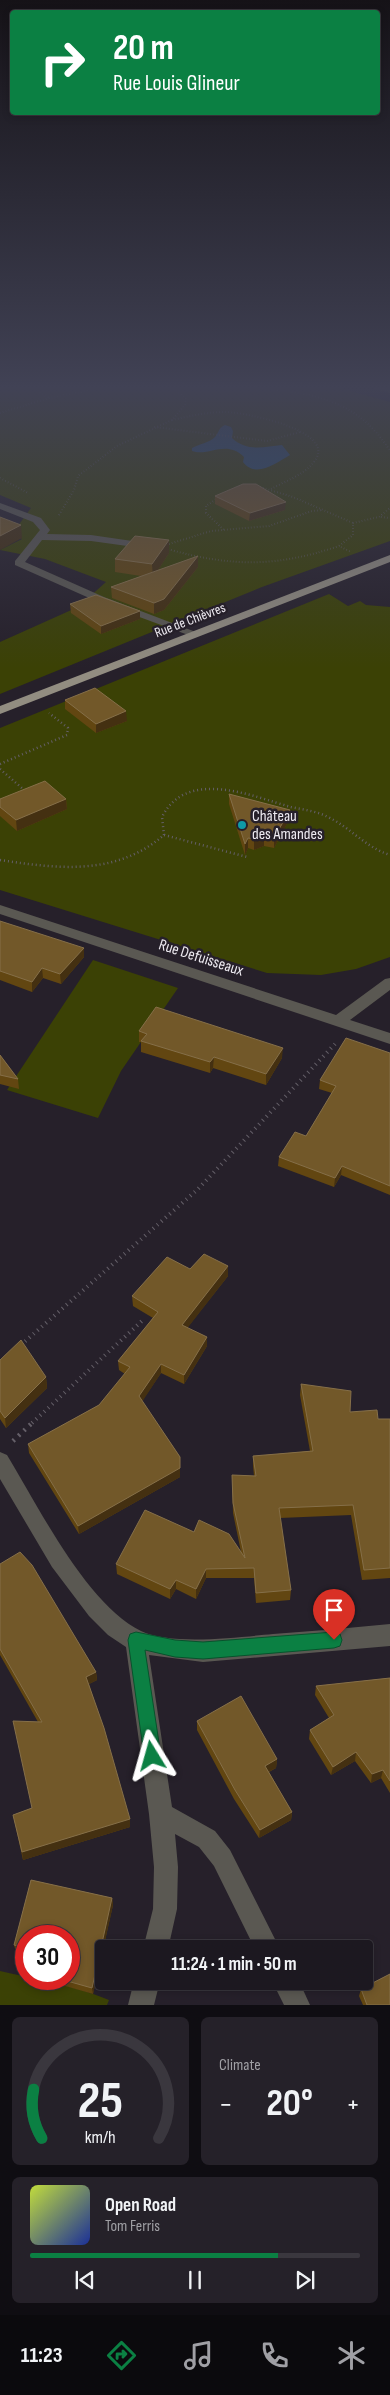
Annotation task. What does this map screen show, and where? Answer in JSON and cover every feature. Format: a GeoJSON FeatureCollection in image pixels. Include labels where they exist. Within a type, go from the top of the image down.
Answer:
{"type":"FeatureCollection","features":[{"type":"Feature","properties":{"kind":"main road","name":"Rue de Chièvres"},"geometry":{"type":"LineString","coordinates":[[0,710],[390,558]]}},
{"type":"Feature","properties":{"kind":"street"},"geometry":{"type":"LineString","coordinates":[[0,506],[37,520],[43,533]]}},
{"type":"Feature","properties":{"kind":"street"},"geometry":{"type":"LineString","coordinates":[[43,533],[162,548]]}},
{"type":"Feature","properties":{"kind":"street"},"geometry":{"type":"LineString","coordinates":[[43,533],[19,563],[100,599],[195,634]]}},
{"type":"Feature","properties":{"kind":"street","name":"Rue Defuisseaux"},"geometry":{"type":"LineString","coordinates":[[0,909],[390,1039]]}},
{"type":"Feature","properties":{"kind":"street"},"geometry":{"type":"LineString","coordinates":[[337,1022],[390,983]]}},
{"type":"Feature","properties":{"kind":"street"},"geometry":{"type":"LineString","coordinates":[[4,1452],[68,1573],[86,1597],[109,1621],[136,1640],[175,1648],[203,1650],[390,1635]]}},
{"type":"Feature","properties":{"kind":"street"},"geometry":{"type":"LineString","coordinates":[[136,1640],[161,1814],[166,1867],[165,1909],[158,1940]]}},
{"type":"Feature","properties":{"kind":"street"},"geometry":{"type":"LineString","coordinates":[[161,1814],[207,1838],[222,1858],[263,1940]]}},
{"type":"Feature","properties":{"kind":"street"},"geometry":{"type":"LineString","coordinates":[[141,2005],[145,1990]]}},
{"type":"Feature","properties":{"kind":"street"},"geometry":{"type":"LineString","coordinates":[[289,1990],[297,2005]]}},
{"type":"Feature","properties":{"kind":"path"},"geometry":{"type":"LineString","coordinates":[[43,533],[59,514],[74,490],[77,481]]}},
{"type":"Feature","properties":{"kind":"path"},"geometry":{"type":"LineString","coordinates":[[271,489],[286,481]]}},
{"type":"Feature","properties":{"kind":"path"},"geometry":{"type":"LineString","coordinates":[[258,487],[288,493],[324,510],[345,517],[353,523],[380,517],[387,514],[390,508]]}},
{"type":"Feature","properties":{"kind":"path"},"geometry":{"type":"LineString","coordinates":[[220,497],[206,506],[206,513],[224,530]]}},
{"type":"Feature","properties":{"kind":"path"},"geometry":{"type":"LineString","coordinates":[[162,548],[178,540],[224,530],[269,526],[312,511],[324,510]]}},
{"type":"Feature","properties":{"kind":"path"},"geometry":{"type":"LineString","coordinates":[[380,517],[390,518]]}},
{"type":"Feature","properties":{"kind":"path"},"geometry":{"type":"LineString","coordinates":[[162,548],[216,561],[232,562],[308,556],[339,546],[353,535],[353,523]]}},
{"type":"Feature","properties":{"kind":"path"},"geometry":{"type":"LineString","coordinates":[[339,546],[373,564]]}},
{"type":"Feature","properties":{"kind":"path"},"geometry":{"type":"LineString","coordinates":[[0,764],[68,735],[68,728],[31,698]]}},
{"type":"Feature","properties":{"kind":"path"},"geometry":{"type":"LineString","coordinates":[[0,768],[23,789]]}},
{"type":"Feature","properties":{"kind":"path"},"geometry":{"type":"LineString","coordinates":[[164,835],[160,824],[164,811],[182,795],[199,789],[222,789],[240,792],[330,818],[360,842],[376,851],[390,855]]}},
{"type":"Feature","properties":{"kind":"path"},"geometry":{"type":"LineString","coordinates":[[164,835],[248,858]]}},
{"type":"Feature","properties":{"kind":"path"},"geometry":{"type":"LineString","coordinates":[[0,860],[21,864],[66,866],[98,864],[126,859],[145,852],[164,835]]}},
{"type":"Feature","properties":{"kind":"path"},"geometry":{"type":"LineString","coordinates":[[15,1350],[197,1190],[338,1041],[337,1022]]}},
{"type":"Feature","properties":{"kind":"path"},"geometry":{"type":"LineString","coordinates":[[4,1452],[15,1439],[144,1319]]}},
{"type":"Feature","properties":{"kind":"green space"},"geometry":{"type":"Polygon","coordinates":[[[0,481],[390,481],[390,541],[262,587],[0,694],[0,642],[78,607],[106,582],[45,559],[0,550],[22,539],[12,534],[31,508],[0,495],[0,481]]]}},
{"type":"Feature","properties":{"kind":"green space"},"geometry":{"type":"Polygon","coordinates":[[[329,594],[348,606],[360,601],[366,605],[390,607],[390,957],[356,969],[321,975],[267,973],[0,890],[0,728],[329,594]]]}},
{"type":"Feature","properties":{"kind":"green space"},"geometry":{"type":"Polygon","coordinates":[[[93,960],[178,988],[121,1071],[98,1118],[7,1090],[93,960]]]}},
{"type":"Feature","properties":{"kind":"green space"},"geometry":{"type":"Polygon","coordinates":[[[0,1971],[15,1974],[15,1990],[80,1990],[109,2000],[107,2005],[0,2005],[0,1971]]]}},
{"type":"Feature","properties":{"kind":"building"},"geometry":{"type":"Polygon","coordinates":[[[243,484],[256,484],[286,502],[250,513],[215,496],[243,484]]]}},
{"type":"Feature","properties":{"kind":"building"},"geometry":{"type":"Polygon","coordinates":[[[0,517],[21,525],[0,536],[0,517]]]}},
{"type":"Feature","properties":{"kind":"building"},"geometry":{"type":"Polygon","coordinates":[[[135,536],[169,540],[152,564],[115,559],[135,536]]]}},
{"type":"Feature","properties":{"kind":"building"},"geometry":{"type":"Polygon","coordinates":[[[198,556],[164,599],[154,603],[111,587],[198,556]]]}},
{"type":"Feature","properties":{"kind":"building"},"geometry":{"type":"Polygon","coordinates":[[[96,595],[140,611],[101,626],[70,604],[96,595]]]}},
{"type":"Feature","properties":{"kind":"building"},"geometry":{"type":"Polygon","coordinates":[[[95,688],[126,711],[96,724],[65,700],[95,688]]]}},
{"type":"Feature","properties":{"kind":"building"},"geometry":{"type":"Polygon","coordinates":[[[45,781],[66,799],[16,820],[0,807],[0,799],[45,781]]]}},
{"type":"Feature","properties":{"kind":"building"},"geometry":{"type":"Polygon","coordinates":[[[229,794],[290,810],[274,838],[264,835],[254,839],[248,838],[245,844],[229,794]]]}},
{"type":"Feature","properties":{"kind":"building"},"geometry":{"type":"Polygon","coordinates":[[[0,921],[84,948],[60,974],[42,968],[32,982],[0,971],[0,921]]]}},
{"type":"Feature","properties":{"kind":"building"},"geometry":{"type":"Polygon","coordinates":[[[156,1007],[283,1048],[266,1074],[214,1057],[210,1062],[141,1041],[147,1034],[139,1031],[156,1007]]]}},
{"type":"Feature","properties":{"kind":"building"},"geometry":{"type":"Polygon","coordinates":[[[346,1038],[390,1053],[390,1186],[342,1166],[335,1178],[279,1157],[295,1132],[306,1136],[336,1086],[320,1080],[346,1038]]]}},
{"type":"Feature","properties":{"kind":"building"},"geometry":{"type":"Polygon","coordinates":[[[0,1055],[18,1079],[0,1075],[0,1055]]]}},
{"type":"Feature","properties":{"kind":"building"},"geometry":{"type":"Polygon","coordinates":[[[204,1254],[228,1266],[182,1325],[207,1337],[184,1375],[161,1364],[139,1396],[180,1457],[180,1468],[78,1526],[28,1444],[99,1405],[130,1367],[118,1361],[158,1312],[132,1296],[167,1257],[190,1269],[204,1254]]]}},
{"type":"Feature","properties":{"kind":"building"},"geometry":{"type":"Polygon","coordinates":[[[21,1340],[46,1377],[5,1418],[0,1411],[0,1360],[21,1340]]]}},
{"type":"Feature","properties":{"kind":"building"},"geometry":{"type":"Polygon","coordinates":[[[301,1384],[351,1391],[350,1412],[377,1410],[378,1419],[390,1419],[390,1568],[364,1570],[353,1505],[279,1508],[291,1590],[256,1593],[254,1568],[206,1569],[196,1589],[176,1580],[170,1589],[116,1564],[145,1510],[194,1532],[199,1520],[229,1534],[245,1558],[233,1503],[232,1475],[256,1476],[253,1456],[313,1451],[301,1384]]]}},
{"type":"Feature","properties":{"kind":"building"},"geometry":{"type":"Polygon","coordinates":[[[20,1552],[32,1565],[96,1672],[86,1677],[104,1728],[130,1819],[22,1852],[13,1815],[32,1808],[13,1721],[42,1722],[0,1649],[0,1564],[20,1552]]]}},
{"type":"Feature","properties":{"kind":"building"},"geometry":{"type":"Polygon","coordinates":[[[390,1678],[390,1781],[383,1770],[372,1774],[356,1752],[333,1767],[310,1730],[334,1715],[316,1686],[390,1678]]]}},
{"type":"Feature","properties":{"kind":"building"},"geometry":{"type":"Polygon","coordinates":[[[241,1696],[277,1759],[265,1766],[292,1812],[260,1830],[235,1790],[197,1721],[241,1696]]]}},
{"type":"Feature","properties":{"kind":"building"},"geometry":{"type":"Polygon","coordinates":[[[31,1880],[112,1898],[103,1940],[95,1940],[95,1974],[92,1988],[80,1985],[80,1925],[19,1925],[31,1880]]]}},
{"type":"Feature","properties":{"kind":"building"},"geometry":{"type":"Polygon","coordinates":[[[390,1974],[390,2005],[367,2005],[361,1990],[373,1990],[373,1983],[390,1974]]]}},
{"type":"Feature","properties":{"kind":"place","name":"Château des Amandes"},"geometry":{"type":"Point","coordinates":[242,825]}},
{"type":"Feature","properties":{"kind":"route"},"geometry":{"type":"LineString","coordinates":[[152,1756],[136,1640],[175,1648],[203,1650],[334,1640]]}}]}
